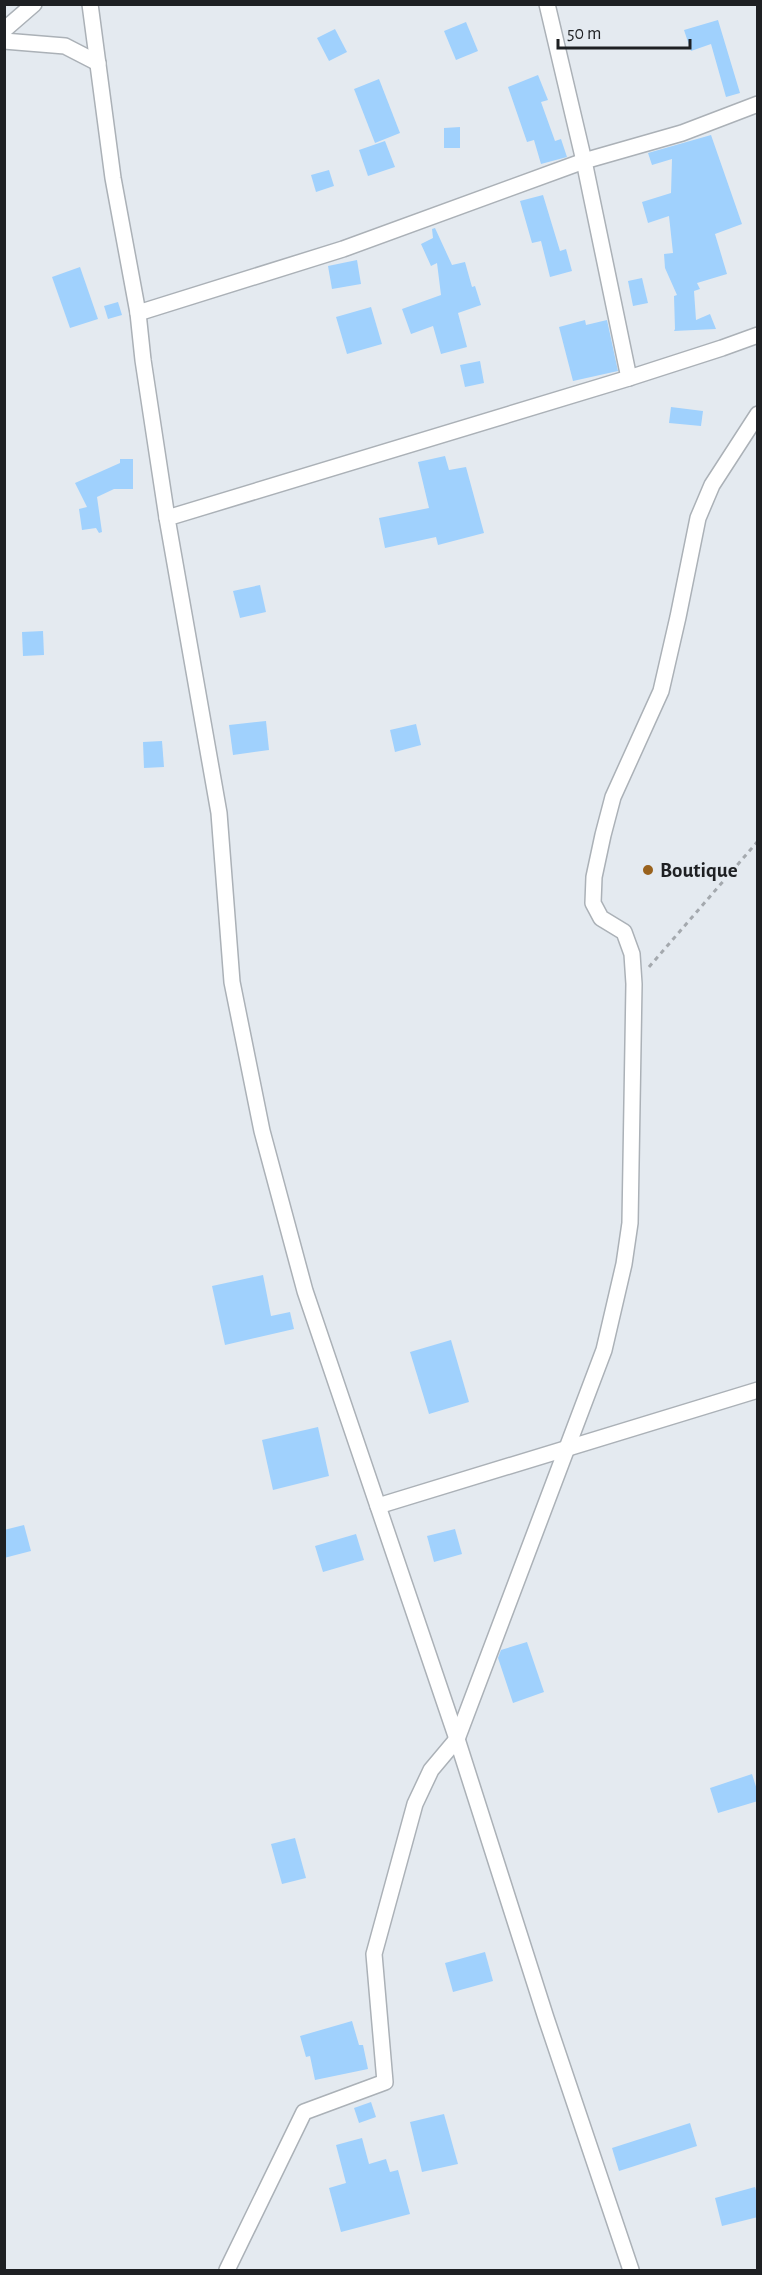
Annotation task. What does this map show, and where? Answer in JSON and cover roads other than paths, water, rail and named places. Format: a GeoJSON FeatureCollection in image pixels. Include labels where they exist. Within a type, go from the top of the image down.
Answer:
{"type":"FeatureCollection","features":[{"type":"Feature","properties":{"kind":"street"},"geometry":{"type":"LineString","coordinates":[[4,30],[34,4]]}},
{"type":"Feature","properties":{"kind":"street"},"geometry":{"type":"LineString","coordinates":[[90,4],[117,201],[138,313],[143,360],[168,518],[219,813],[232,982],[262,1131],[305,1291],[457,1739],[546,2018],[631,2271]]}},
{"type":"Feature","properties":{"kind":"street"},"geometry":{"type":"LineString","coordinates":[[547,4],[584,161],[629,378]]}},
{"type":"Feature","properties":{"kind":"street"},"geometry":{"type":"LineString","coordinates":[[4,41],[65,46],[98,63]]}},
{"type":"Feature","properties":{"kind":"street"},"geometry":{"type":"LineString","coordinates":[[138,313],[343,249],[584,161],[682,133],[758,104]]}},
{"type":"Feature","properties":{"kind":"street"},"geometry":{"type":"LineString","coordinates":[[168,518],[629,378],[758,335]]}},
{"type":"Feature","properties":{"kind":"street"},"geometry":{"type":"LineString","coordinates":[[227,2271],[304,2112],[385,2082],[374,1954],[415,1804],[431,1770],[457,1739],[604,1350],[624,1264],[630,1222],[634,984],[632,954],[624,932],[601,918],[593,903],[594,877],[613,797],[661,691],[698,518],[712,485],[758,414]]}},
{"type":"Feature","properties":{"kind":"street"},"geometry":{"type":"LineString","coordinates":[[378,1506],[758,1390]]}},
{"type":"Feature","properties":{"kind":"place","name":"Boutique"},"geometry":{"type":"Point","coordinates":[648,870]}}]}
